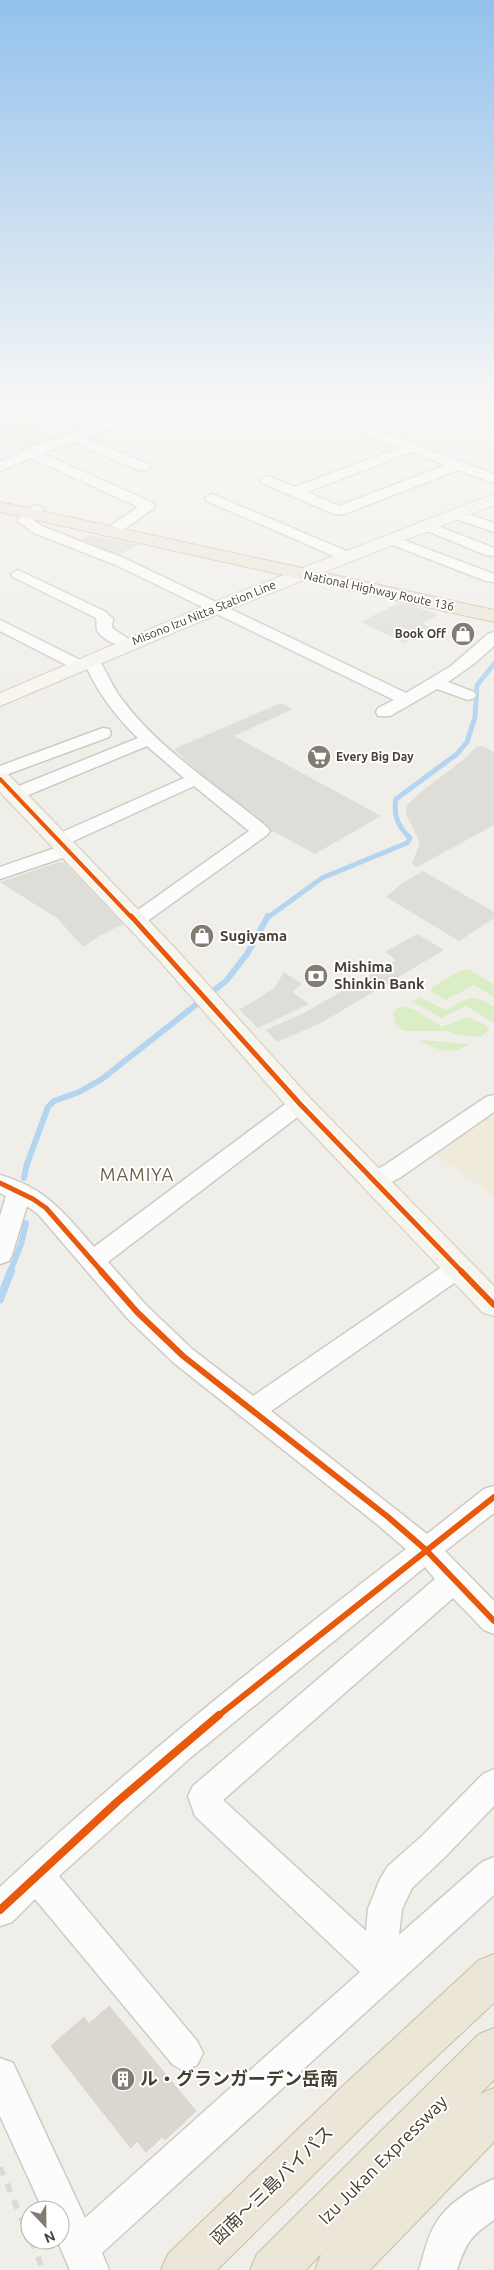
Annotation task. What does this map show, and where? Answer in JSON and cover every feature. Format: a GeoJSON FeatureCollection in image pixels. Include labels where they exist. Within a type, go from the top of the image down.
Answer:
{"type":"FeatureCollection","features":[{"type":"Feature","properties":{"kind":"highway","name":"National Highway Route 136"},"geometry":{"type":"LineString","coordinates":[[33,512],[118,527],[494,616]]}},
{"type":"Feature","properties":{"kind":"highway","name":"National Highway Route 136"},"geometry":{"type":"LineString","coordinates":[[33,512],[306,572],[494,610]]}},
{"type":"Feature","properties":{"kind":"highway","name":"函南～三島バイパス"},"geometry":{"type":"LineString","coordinates":[[184,2270],[360,2099],[494,1974]]}},
{"type":"Feature","properties":{"kind":"highway","name":"Izu Jukan Expressway"},"geometry":{"type":"LineString","coordinates":[[273,2270],[494,2049]]}},
{"type":"Feature","properties":{"kind":"highway"},"geometry":{"type":"LineString","coordinates":[[338,2270],[494,2110]]}},
{"type":"Feature","properties":{"kind":"street"},"geometry":{"type":"LineString","coordinates":[[33,512],[24,522],[39,530],[121,562],[407,700]]}},
{"type":"Feature","properties":{"kind":"street"},"geometry":{"type":"LineString","coordinates":[[118,527],[140,512]]}},
{"type":"Feature","properties":{"kind":"street"},"geometry":{"type":"LineString","coordinates":[[244,512],[346,556]]}},
{"type":"Feature","properties":{"kind":"street","name":"Misono Izu Nitta Station Line"},"geometry":{"type":"LineString","coordinates":[[0,700],[85,662],[216,608],[460,512]]}},
{"type":"Feature","properties":{"kind":"street"},"geometry":{"type":"LineString","coordinates":[[455,514],[494,528]]}},
{"type":"Feature","properties":{"kind":"street"},"geometry":{"type":"LineString","coordinates":[[425,525],[491,552]]}},
{"type":"Feature","properties":{"kind":"street"},"geometry":{"type":"LineString","coordinates":[[390,539],[491,578]]}},
{"type":"Feature","properties":{"kind":"street"},"geometry":{"type":"LineString","coordinates":[[18,574],[101,615],[105,619],[104,628],[106,631],[128,644]]}},
{"type":"Feature","properties":{"kind":"street"},"geometry":{"type":"LineString","coordinates":[[0,625],[85,662],[130,720],[196,779],[261,831],[136,921]]}},
{"type":"Feature","properties":{"kind":"street"},"geometry":{"type":"LineString","coordinates":[[384,712],[434,683],[472,656],[494,637]]}},
{"type":"Feature","properties":{"kind":"street"},"geometry":{"type":"LineString","coordinates":[[434,683],[468,695]]}},
{"type":"Feature","properties":{"kind":"street"},"geometry":{"type":"LineString","coordinates":[[0,772],[103,733]]}},
{"type":"Feature","properties":{"kind":"street"},"geometry":{"type":"LineString","coordinates":[[150,739],[7,786],[136,921],[300,1104],[494,1305]]}},
{"type":"Feature","properties":{"kind":"street"},"geometry":{"type":"LineString","coordinates":[[0,873],[63,845],[196,779]]}},
{"type":"Feature","properties":{"kind":"street"},"geometry":{"type":"LineString","coordinates":[[374,1181],[494,1102]]}},
{"type":"Feature","properties":{"kind":"street"},"geometry":{"type":"LineString","coordinates":[[93,1261],[300,1104]]}},
{"type":"Feature","properties":{"kind":"street"},"geometry":{"type":"LineString","coordinates":[[0,1254],[10,1188],[46,1208],[137,1312],[183,1356],[251,1412],[356,1491],[426,1550],[494,1620]]}},
{"type":"Feature","properties":{"kind":"street"},"geometry":{"type":"LineString","coordinates":[[251,1412],[458,1268]]}},
{"type":"Feature","properties":{"kind":"street"},"geometry":{"type":"LineString","coordinates":[[0,1910],[36,1874],[249,1688],[494,1497]]}},
{"type":"Feature","properties":{"kind":"street"},"geometry":{"type":"LineString","coordinates":[[389,1968],[206,1805],[204,1796],[454,1580]]}},
{"type":"Feature","properties":{"kind":"street"},"geometry":{"type":"LineString","coordinates":[[389,1968],[382,1936],[385,1909],[392,1890],[400,1876],[433,1847],[494,1784]]}},
{"type":"Feature","properties":{"kind":"street"},"geometry":{"type":"LineString","coordinates":[[0,2076],[85,2259],[389,1968],[494,1873]]}},
{"type":"Feature","properties":{"kind":"street"},"geometry":{"type":"LineString","coordinates":[[36,1874],[185,2053]]}},
{"type":"Feature","properties":{"kind":"street"},"geometry":{"type":"LineString","coordinates":[[438,2270],[449,2236],[466,2216],[494,2198]]}},
{"type":"Feature","properties":{"kind":"shaded area"},"geometry":{"type":"Polygon","coordinates":[[[90,535],[139,545],[114,556],[77,542],[90,535]]]}},
{"type":"Feature","properties":{"kind":"shaded area"},"geometry":{"type":"Polygon","coordinates":[[[399,603],[412,605],[438,615],[422,623],[434,629],[405,643],[360,622],[399,603]]]}},
{"type":"Feature","properties":{"kind":"shaded area"},"geometry":{"type":"Polygon","coordinates":[[[281,703],[293,709],[234,736],[381,816],[315,854],[267,828],[201,774],[174,749],[281,703]]]}},
{"type":"Feature","properties":{"kind":"shaded area"},"geometry":{"type":"Polygon","coordinates":[[[482,746],[494,752],[494,825],[417,867],[413,865],[412,863],[420,843],[406,814],[407,805],[467,757],[476,747],[482,746]]]}},
{"type":"Feature","properties":{"kind":"shaded area"},"geometry":{"type":"Polygon","coordinates":[[[59,862],[65,863],[123,924],[99,936],[83,947],[58,919],[0,882],[59,862]]]}},
{"type":"Feature","properties":{"kind":"shaded area"},"geometry":{"type":"Polygon","coordinates":[[[423,871],[494,912],[494,918],[459,941],[386,897],[401,884],[423,871]]]}},
{"type":"Feature","properties":{"kind":"shaded area"},"geometry":{"type":"Polygon","coordinates":[[[417,934],[444,950],[321,1023],[277,1042],[266,1030],[304,1013],[396,960],[385,952],[417,934]]]}},
{"type":"Feature","properties":{"kind":"shaded area"},"geometry":{"type":"Polygon","coordinates":[[[284,972],[302,984],[292,992],[309,1004],[258,1028],[239,1009],[275,987],[284,972]]]}},
{"type":"Feature","properties":{"kind":"shaded area"},"geometry":{"type":"Polygon","coordinates":[[[494,1107],[494,1196],[430,1151],[494,1107]]]}},
{"type":"Feature","properties":{"kind":"green space"},"geometry":{"type":"Polygon","coordinates":[[[462,970],[470,970],[494,985],[494,997],[474,985],[446,1000],[432,992],[431,989],[434,986],[462,970]]]}},
{"type":"Feature","properties":{"kind":"green space"},"geometry":{"type":"Polygon","coordinates":[[[419,997],[446,1010],[470,998],[479,999],[494,1007],[494,1023],[466,1006],[441,1018],[412,1001],[419,997]]]}},
{"type":"Feature","properties":{"kind":"green space"},"geometry":{"type":"Polygon","coordinates":[[[405,1007],[415,1010],[442,1027],[467,1017],[486,1025],[489,1030],[480,1037],[451,1034],[451,1031],[404,1031],[396,1025],[393,1013],[398,1008],[405,1007]]]}},
{"type":"Feature","properties":{"kind":"green space"},"geometry":{"type":"Polygon","coordinates":[[[420,1040],[469,1044],[463,1048],[450,1051],[431,1047],[420,1040]]]}},
{"type":"Feature","properties":{"kind":"building","name":"ル・グランガーデン岳南"},"geometry":{"type":"Polygon","coordinates":[[[109,2006],[196,2111],[165,2140],[162,2137],[146,2152],[137,2141],[131,2148],[51,2046],[84,2017],[89,2024],[109,2006]]]}},
{"type":"Feature","properties":{"kind":"waterway"},"geometry":{"type":"LineString","coordinates":[[267,918],[322,878],[407,843],[410,838],[397,820],[395,811],[396,799],[457,754],[467,742],[475,717],[477,685],[494,664]]}},
{"type":"Feature","properties":{"kind":"waterway"},"geometry":{"type":"LineString","coordinates":[[24,1178],[27,1164],[48,1107],[54,1101],[79,1092],[102,1079],[226,981],[247,954],[268,916]]}},
{"type":"Feature","properties":{"kind":"waterway"},"geometry":{"type":"LineString","coordinates":[[10,1272],[21,1244],[26,1223]]}},
{"type":"Feature","properties":{"kind":"waterway"},"geometry":{"type":"LineString","coordinates":[[0,1299],[11,1271]]}},
{"type":"Feature","properties":{"kind":"railway"},"geometry":{"type":"LineString","coordinates":[[0,2167],[20,2215]]}},
{"type":"Feature","properties":{"kind":"railway"},"geometry":{"type":"LineString","coordinates":[[35,2250],[43,2270]]}},
{"type":"Feature","properties":{"kind":"cycle path"},"geometry":{"type":"LineString","coordinates":[[0,779],[167,954],[300,1104],[494,1305]]}},
{"type":"Feature","properties":{"kind":"cycle path"},"geometry":{"type":"LineString","coordinates":[[0,1183],[33,1199],[46,1208],[137,1312],[183,1356],[388,1517],[426,1550],[494,1621]]}},
{"type":"Feature","properties":{"kind":"cycle path"},"geometry":{"type":"LineString","coordinates":[[0,1910],[58,1855],[179,1748],[304,1646],[494,1497]]}},
{"type":"Feature","properties":{"kind":"place","name":"Book Off"},"geometry":{"type":"Point","coordinates":[463,634]}},
{"type":"Feature","properties":{"kind":"place","name":"Every Big Day"},"geometry":{"type":"Point","coordinates":[319,757]}},
{"type":"Feature","properties":{"kind":"place","name":"Sugiyama"},"geometry":{"type":"Point","coordinates":[202,936]}},
{"type":"Feature","properties":{"kind":"place","name":"Mishima Shinkin Bank"},"geometry":{"type":"Point","coordinates":[316,976]}},
{"type":"Feature","properties":{"kind":"place","name":"ル・グランガーデン岳南"},"geometry":{"type":"Point","coordinates":[123,2079]}},
{"type":"Feature","properties":{"kind":"district","name":"MAMIYA"},"geometry":{"type":"Point","coordinates":[137,1175]}}]}
